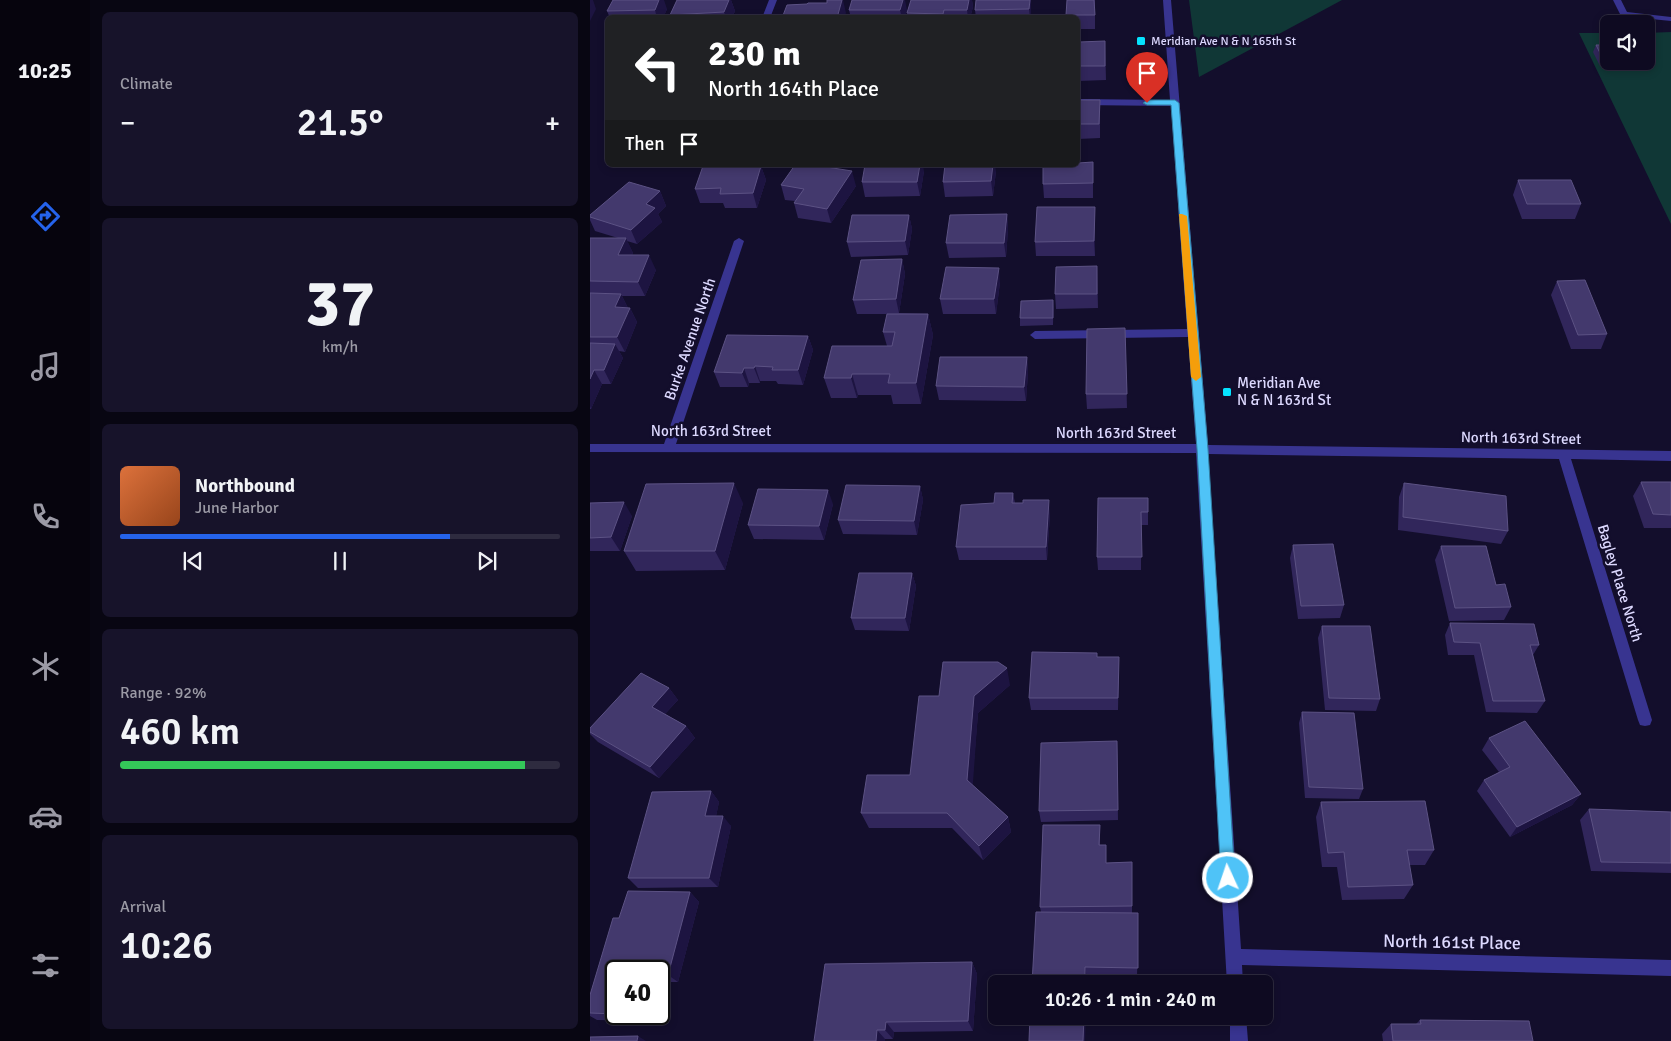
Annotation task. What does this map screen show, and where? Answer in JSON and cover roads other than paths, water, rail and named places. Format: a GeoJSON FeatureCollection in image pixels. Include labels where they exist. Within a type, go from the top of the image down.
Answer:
{"type":"FeatureCollection","features":[{"type":"Feature","properties":{"kind":"street"},"geometry":{"type":"LineString","coordinates":[[767,15],[772,0]]}},
{"type":"Feature","properties":{"kind":"street"},"geometry":{"type":"LineString","coordinates":[[1167,0],[1202,449],[1234,975]]}},
{"type":"Feature","properties":{"kind":"street"},"geometry":{"type":"LineString","coordinates":[[1616,0],[1624,14],[1671,19]]}},
{"type":"Feature","properties":{"kind":"street"},"geometry":{"type":"LineString","coordinates":[[1080,102],[1175,103]]}},
{"type":"Feature","properties":{"kind":"street","name":"Burke Avenue North"},"geometry":{"type":"LineString","coordinates":[[669,447],[739,241]]}},
{"type":"Feature","properties":{"kind":"street"},"geometry":{"type":"LineString","coordinates":[[1035,335],[1192,334]]}},
{"type":"Feature","properties":{"kind":"street","name":"North 163rd Street"},"geometry":{"type":"LineString","coordinates":[[590,448],[1202,449],[1671,456]]}},
{"type":"Feature","properties":{"kind":"street","name":"Bagley Place North"},"geometry":{"type":"LineString","coordinates":[[1564,455],[1645,720]]}},
{"type":"Feature","properties":{"kind":"street","name":"North 161st Place"},"geometry":{"type":"LineString","coordinates":[[1233,957],[1671,968]]}},
{"type":"Feature","properties":{"kind":"street"},"geometry":{"type":"LineString","coordinates":[[1239,1025],[1240,1041]]}},
{"type":"Feature","properties":{"kind":"place","name":"Meridian Ave N & N 165th St"},"geometry":{"type":"Point","coordinates":[1141,41]}},
{"type":"Feature","properties":{"kind":"place","name":"Meridian Ave N & N 163rd St"},"geometry":{"type":"Point","coordinates":[1227,392]}}]}
